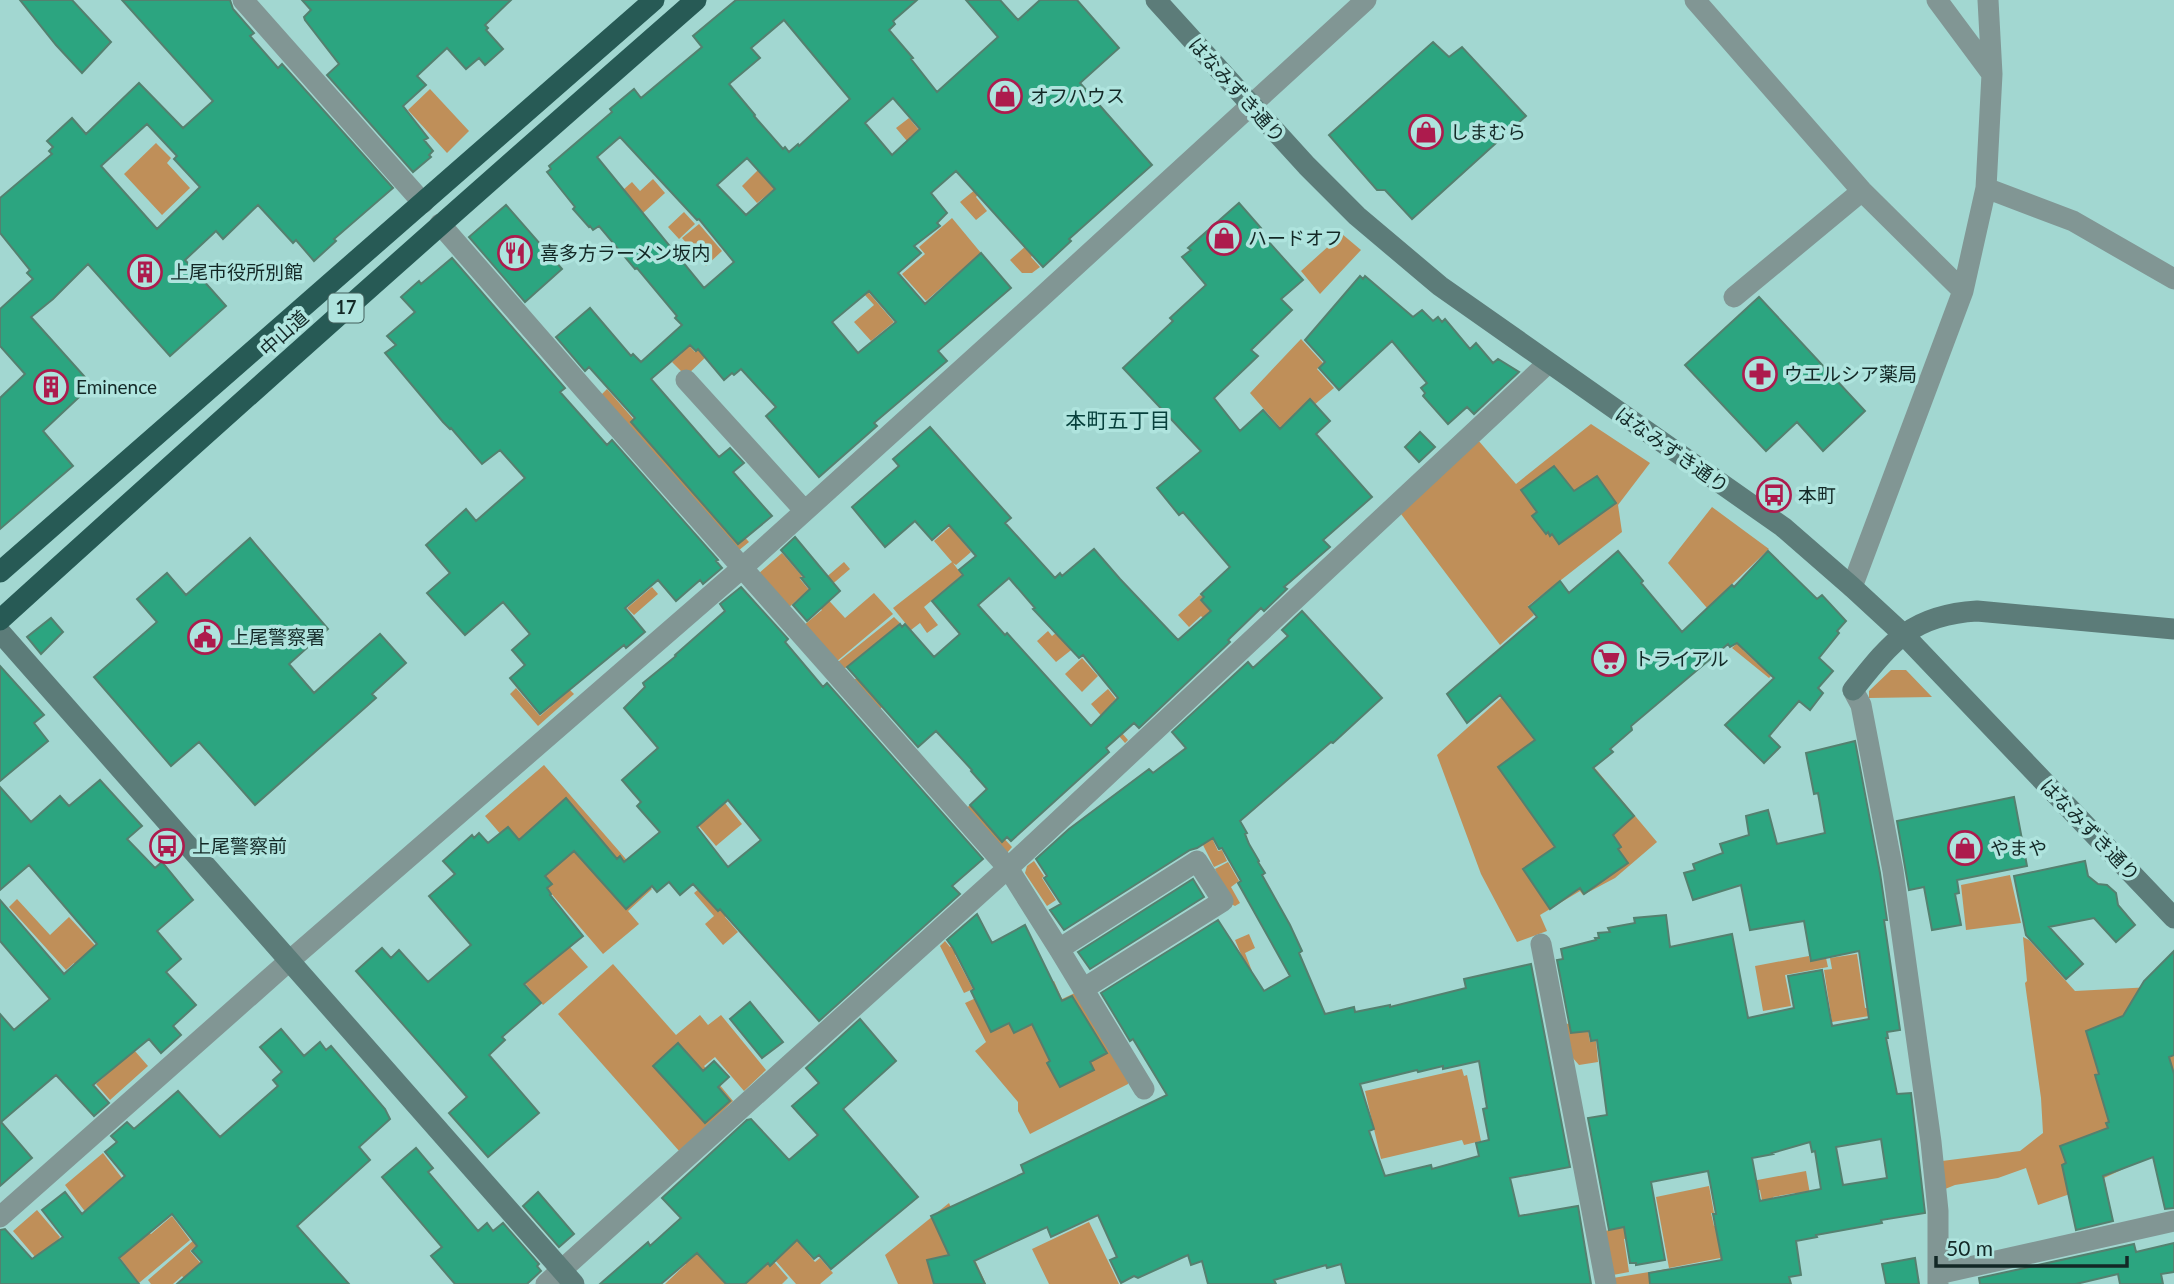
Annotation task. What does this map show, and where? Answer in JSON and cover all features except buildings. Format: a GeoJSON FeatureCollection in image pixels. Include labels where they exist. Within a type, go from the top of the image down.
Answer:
{"type":"FeatureCollection","features":[{"type":"Feature","properties":{"kind":"highway","name":"中山道"},"geometry":{"type":"LineString","coordinates":[[0,572],[654,0]]}},
{"type":"Feature","properties":{"kind":"highway","name":"中山道"},"geometry":{"type":"LineString","coordinates":[[0,621],[440,223],[696,0]]}},
{"type":"Feature","properties":{"kind":"street"},"geometry":{"type":"LineString","coordinates":[[243,0],[423,203]]}},
{"type":"Feature","properties":{"kind":"street","name":"はなみずき通り"},"geometry":{"type":"LineString","coordinates":[[1156,0],[1250,106],[1357,216],[1440,286],[1783,527],[1852,587],[1903,634],[2174,918]]}},
{"type":"Feature","properties":{"kind":"street"},"geometry":{"type":"LineString","coordinates":[[0,1217],[288,962],[742,568],[1366,0]]}},
{"type":"Feature","properties":{"kind":"street"},"geometry":{"type":"LineString","coordinates":[[1695,0],[1863,191],[1963,291]]}},
{"type":"Feature","properties":{"kind":"street"},"geometry":{"type":"LineString","coordinates":[[1937,0],[1992,74]]}},
{"type":"Feature","properties":{"kind":"street"},"geometry":{"type":"LineString","coordinates":[[1852,587],[1963,291],[1986,188],[1992,74],[1988,0]]}},
{"type":"Feature","properties":{"kind":"street"},"geometry":{"type":"LineString","coordinates":[[1986,188],[2073,221],[2174,279]]}},
{"type":"Feature","properties":{"kind":"street"},"geometry":{"type":"LineString","coordinates":[[1734,297],[1863,191]]}},
{"type":"Feature","properties":{"kind":"street"},"geometry":{"type":"LineString","coordinates":[[440,223],[1008,868],[1144,1089]]}},
{"type":"Feature","properties":{"kind":"street"},"geometry":{"type":"LineString","coordinates":[[0,632],[560,1279],[1008,868],[1548,363]]}},
{"type":"Feature","properties":{"kind":"street"},"geometry":{"type":"LineString","coordinates":[[686,380],[804,510]]}},
{"type":"Feature","properties":{"kind":"street"},"geometry":{"type":"LineString","coordinates":[[2174,629],[1977,611],[1951,613],[1930,619],[1903,634],[1878,658],[1853,690],[1861,705],[1893,871],[1931,1142],[1938,1211],[1938,1279],[2174,1221]]}},
{"type":"Feature","properties":{"kind":"street"},"geometry":{"type":"LineString","coordinates":[[1059,948],[1197,861],[1223,901],[1083,989]]}},
{"type":"Feature","properties":{"kind":"street"},"geometry":{"type":"LineString","coordinates":[[1541,944],[1606,1284]]}},
{"type":"Feature","properties":{"kind":"shaded area"},"geometry":{"type":"Polygon","coordinates":[[[430,89],[469,131],[447,153],[408,110],[430,89]]]}},
{"type":"Feature","properties":{"kind":"shaded area"},"geometry":{"type":"Polygon","coordinates":[[[909,118],[919,130],[910,137],[921,150],[917,153],[896,128],[909,118]]]}},
{"type":"Feature","properties":{"kind":"shaded area"},"geometry":{"type":"Polygon","coordinates":[[[156,143],[171,158],[167,163],[190,188],[162,215],[124,174],[156,143]]]}},
{"type":"Feature","properties":{"kind":"shaded area"},"geometry":{"type":"Polygon","coordinates":[[[761,167],[776,188],[757,203],[742,186],[761,167]]]}},
{"type":"Feature","properties":{"kind":"shaded area"},"geometry":{"type":"Polygon","coordinates":[[[653,179],[665,193],[643,213],[623,190],[632,182],[640,191],[653,179]]]}},
{"type":"Feature","properties":{"kind":"shaded area"},"geometry":{"type":"Polygon","coordinates":[[[976,189],[979,193],[976,197],[987,211],[976,220],[960,202],[976,189]]]}},
{"type":"Feature","properties":{"kind":"shaded area"},"geometry":{"type":"Polygon","coordinates":[[[684,212],[695,224],[679,239],[668,227],[684,212]]]}},
{"type":"Feature","properties":{"kind":"shaded area"},"geometry":{"type":"Polygon","coordinates":[[[952,218],[981,253],[926,301],[902,274],[925,254],[919,247],[952,218]]]}},
{"type":"Feature","properties":{"kind":"shaded area"},"geometry":{"type":"Polygon","coordinates":[[[699,224],[722,251],[706,266],[682,238],[699,224]]]}},
{"type":"Feature","properties":{"kind":"shaded area"},"geometry":{"type":"Polygon","coordinates":[[[1342,234],[1361,250],[1320,294],[1301,271],[1342,234]]]}},
{"type":"Feature","properties":{"kind":"shaded area"},"geometry":{"type":"Polygon","coordinates":[[[1027,245],[1034,253],[1031,257],[1040,267],[1032,273],[1022,273],[1010,260],[1027,245]]]}},
{"type":"Feature","properties":{"kind":"shaded area"},"geometry":{"type":"Polygon","coordinates":[[[863,286],[894,322],[871,341],[854,322],[874,305],[864,294],[863,286]]]}},
{"type":"Feature","properties":{"kind":"shaded area"},"geometry":{"type":"Polygon","coordinates":[[[668,338],[685,341],[695,352],[702,346],[709,354],[686,376],[672,362],[682,353],[668,338]]]}},
{"type":"Feature","properties":{"kind":"shaded area"},"geometry":{"type":"Polygon","coordinates":[[[1301,339],[1323,363],[1317,369],[1334,388],[1313,406],[1308,401],[1295,413],[1304,424],[1289,438],[1250,393],[1301,339]]]}},
{"type":"Feature","properties":{"kind":"shaded area"},"geometry":{"type":"Polygon","coordinates":[[[607,389],[734,534],[739,531],[749,542],[738,551],[601,395],[607,389]]]}},
{"type":"Feature","properties":{"kind":"shaded area"},"geometry":{"type":"Polygon","coordinates":[[[1591,424],[1650,463],[1618,505],[1622,532],[1528,606],[1534,615],[1500,645],[1401,514],[1478,440],[1516,484],[1591,424]]]}},
{"type":"Feature","properties":{"kind":"shaded area"},"geometry":{"type":"Polygon","coordinates":[[[1712,507],[1769,549],[1707,608],[1668,563],[1712,507]]]}},
{"type":"Feature","properties":{"kind":"shaded area"},"geometry":{"type":"Polygon","coordinates":[[[966,513],[973,521],[957,535],[971,552],[956,565],[953,563],[962,575],[924,607],[938,625],[927,633],[920,623],[911,630],[893,608],[952,562],[934,541],[966,513]]]}},
{"type":"Feature","properties":{"kind":"shaded area"},"geometry":{"type":"Polygon","coordinates":[[[782,553],[802,576],[800,579],[810,591],[844,562],[850,569],[822,593],[845,618],[874,593],[893,614],[836,662],[803,626],[822,610],[804,594],[788,608],[758,574],[782,553]]]}},
{"type":"Feature","properties":{"kind":"shaded area"},"geometry":{"type":"Polygon","coordinates":[[[652,587],[658,594],[634,615],[627,608],[652,587]]]}},
{"type":"Feature","properties":{"kind":"shaded area"},"geometry":{"type":"Polygon","coordinates":[[[1200,595],[1203,597],[1200,600],[1215,616],[1208,623],[1201,616],[1189,627],[1178,615],[1200,595]]]}},
{"type":"Feature","properties":{"kind":"shaded area"},"geometry":{"type":"Polygon","coordinates":[[[1768,614],[1763,627],[1743,650],[1774,673],[1769,678],[1732,648],[1768,614]]]}},
{"type":"Feature","properties":{"kind":"shaded area"},"geometry":{"type":"Polygon","coordinates":[[[894,617],[900,623],[872,647],[879,655],[883,706],[879,710],[854,680],[869,668],[860,656],[844,669],[838,662],[894,617]]]}},
{"type":"Feature","properties":{"kind":"shaded area"},"geometry":{"type":"Polygon","coordinates":[[[1060,630],[1075,647],[1056,662],[1037,641],[1048,631],[1052,636],[1060,630]]]}},
{"type":"Feature","properties":{"kind":"shaded area"},"geometry":{"type":"Polygon","coordinates":[[[1082,658],[1098,676],[1082,692],[1065,674],[1082,658]]]}},
{"type":"Feature","properties":{"kind":"shaded area"},"geometry":{"type":"Polygon","coordinates":[[[1891,670],[1906,670],[1932,697],[1869,698],[1869,691],[1891,670]]]}},
{"type":"Feature","properties":{"kind":"shaded area"},"geometry":{"type":"Polygon","coordinates":[[[1521,680],[1657,842],[1615,878],[1583,895],[1580,891],[1540,915],[1547,931],[1517,942],[1481,874],[1437,755],[1521,680]]]}},
{"type":"Feature","properties":{"kind":"shaded area"},"geometry":{"type":"Polygon","coordinates":[[[516,688],[540,716],[570,690],[574,694],[538,726],[510,694],[516,688]]]}},
{"type":"Feature","properties":{"kind":"shaded area"},"geometry":{"type":"Polygon","coordinates":[[[1108,689],[1116,699],[1112,703],[1119,711],[1110,719],[1128,740],[1125,743],[1091,704],[1108,689]]]}},
{"type":"Feature","properties":{"kind":"shaded area"},"geometry":{"type":"Polygon","coordinates":[[[544,765],[652,889],[628,911],[639,924],[603,954],[485,816],[544,765]]]}},
{"type":"Feature","properties":{"kind":"shaded area"},"geometry":{"type":"Polygon","coordinates":[[[721,798],[742,824],[716,846],[693,819],[712,814],[720,808],[716,802],[721,798]]]}},
{"type":"Feature","properties":{"kind":"shaded area"},"geometry":{"type":"Polygon","coordinates":[[[972,804],[1012,847],[1007,853],[966,808],[972,804]]]}},
{"type":"Feature","properties":{"kind":"shaded area"},"geometry":{"type":"Polygon","coordinates":[[[1211,836],[1218,851],[1222,850],[1227,861],[1214,867],[1201,841],[1211,836]]]}},
{"type":"Feature","properties":{"kind":"shaded area"},"geometry":{"type":"Polygon","coordinates":[[[1034,861],[1056,900],[1047,906],[1025,873],[1027,866],[1034,861]]]}},
{"type":"Feature","properties":{"kind":"shaded area"},"geometry":{"type":"Polygon","coordinates":[[[1228,862],[1239,881],[1231,887],[1240,903],[1235,906],[1231,904],[1215,869],[1228,862]]]}},
{"type":"Feature","properties":{"kind":"shaded area"},"geometry":{"type":"Polygon","coordinates":[[[2010,875],[2021,923],[1966,930],[1961,885],[2010,875]]]}},
{"type":"Feature","properties":{"kind":"shaded area"},"geometry":{"type":"Polygon","coordinates":[[[706,883],[730,912],[725,917],[738,932],[723,945],[705,924],[714,916],[694,893],[706,883]]]}},
{"type":"Feature","properties":{"kind":"shaded area"},"geometry":{"type":"Polygon","coordinates":[[[17,899],[50,935],[69,917],[103,954],[83,973],[74,963],[66,970],[9,907],[17,899]]]}},
{"type":"Feature","properties":{"kind":"shaded area"},"geometry":{"type":"Polygon","coordinates":[[[967,922],[976,939],[955,955],[973,989],[964,993],[940,946],[945,941],[950,947],[961,938],[957,931],[967,922]]]}},
{"type":"Feature","properties":{"kind":"shaded area"},"geometry":{"type":"Polygon","coordinates":[[[1249,934],[1255,948],[1245,953],[1252,971],[1249,973],[1235,940],[1249,934]]]}},
{"type":"Feature","properties":{"kind":"shaded area"},"geometry":{"type":"Polygon","coordinates":[[[2023,937],[2029,940],[2075,991],[2152,987],[2174,1011],[2174,1152],[2147,1158],[2104,1178],[2107,1191],[2075,1198],[2073,1193],[2038,1205],[2026,1168],[1998,1178],[1945,1189],[1942,1161],[2020,1151],[2043,1133],[2041,1098],[2025,983],[2023,937]]]}},
{"type":"Feature","properties":{"kind":"shaded area"},"geometry":{"type":"Polygon","coordinates":[[[489,939],[540,945],[553,961],[570,947],[588,967],[543,1005],[489,939]]]}},
{"type":"Feature","properties":{"kind":"shaded area"},"geometry":{"type":"Polygon","coordinates":[[[1857,954],[1865,1008],[1887,1005],[1888,1013],[1832,1022],[1824,970],[1832,969],[1830,958],[1857,954]]]}},
{"type":"Feature","properties":{"kind":"shaded area"},"geometry":{"type":"Polygon","coordinates":[[[1809,956],[1810,961],[1826,958],[1828,967],[1785,975],[1791,1006],[1763,1011],[1755,966],[1809,956]]]}},
{"type":"Feature","properties":{"kind":"shaded area"},"geometry":{"type":"Polygon","coordinates":[[[613,964],[676,1035],[700,1015],[708,1025],[721,1015],[766,1070],[744,1091],[715,1057],[704,1066],[733,1101],[680,1152],[558,1014],[613,964]]]}},
{"type":"Feature","properties":{"kind":"shaded area"},"geometry":{"type":"Polygon","coordinates":[[[1024,976],[1032,991],[1054,981],[1062,999],[1077,992],[1129,1079],[1128,1084],[1030,1134],[1018,1111],[1018,1102],[975,1051],[986,1042],[965,1003],[1024,976]]]}},
{"type":"Feature","properties":{"kind":"shaded area"},"geometry":{"type":"Polygon","coordinates":[[[1592,1020],[1588,1031],[1590,1042],[1596,1041],[1598,1062],[1579,1065],[1572,1057],[1566,1024],[1592,1020]]]}},
{"type":"Feature","properties":{"kind":"shaded area"},"geometry":{"type":"Polygon","coordinates":[[[120,1034],[148,1066],[110,1100],[96,1084],[121,1062],[120,1034]]]}},
{"type":"Feature","properties":{"kind":"shaded area"},"geometry":{"type":"Polygon","coordinates":[[[1462,1069],[1464,1076],[1467,1075],[1481,1141],[1464,1145],[1462,1140],[1381,1159],[1365,1091],[1462,1069]]]}},
{"type":"Feature","properties":{"kind":"shaded area"},"geometry":{"type":"Polygon","coordinates":[[[103,1153],[122,1178],[108,1192],[145,1236],[172,1216],[190,1240],[139,1283],[65,1185],[103,1153]]]}},
{"type":"Feature","properties":{"kind":"shaded area"},"geometry":{"type":"Polygon","coordinates":[[[1806,1171],[1810,1194],[1796,1197],[1795,1193],[1773,1197],[1778,1226],[1764,1211],[1760,1190],[1749,1192],[1747,1182],[1806,1171]]]}},
{"type":"Feature","properties":{"kind":"shaded area"},"geometry":{"type":"Polygon","coordinates":[[[1709,1186],[1714,1213],[1711,1213],[1722,1246],[1722,1268],[1720,1258],[1669,1268],[1656,1197],[1709,1186]]]}},
{"type":"Feature","properties":{"kind":"shaded area"},"geometry":{"type":"Polygon","coordinates":[[[1623,1202],[1629,1238],[1624,1239],[1629,1272],[1613,1275],[1605,1231],[1615,1229],[1611,1204],[1623,1202]]]}},
{"type":"Feature","properties":{"kind":"shaded area"},"geometry":{"type":"Polygon","coordinates":[[[949,1203],[986,1284],[898,1284],[885,1255],[949,1203]]]}},
{"type":"Feature","properties":{"kind":"shaded area"},"geometry":{"type":"Polygon","coordinates":[[[728,1209],[788,1278],[782,1284],[665,1284],[686,1264],[679,1254],[728,1209]]]}},
{"type":"Feature","properties":{"kind":"shaded area"},"geometry":{"type":"Polygon","coordinates":[[[37,1210],[60,1237],[58,1240],[72,1257],[58,1284],[13,1231],[37,1210]]]}},
{"type":"Feature","properties":{"kind":"shaded area"},"geometry":{"type":"Polygon","coordinates":[[[1089,1222],[1119,1284],[1049,1284],[1032,1249],[1089,1222]]]}},
{"type":"Feature","properties":{"kind":"shaded area"},"geometry":{"type":"Polygon","coordinates":[[[786,1228],[815,1262],[820,1258],[833,1273],[820,1284],[796,1284],[748,1229],[786,1228]]]}},
{"type":"Feature","properties":{"kind":"shaded area"},"geometry":{"type":"Polygon","coordinates":[[[202,1233],[206,1237],[190,1251],[208,1272],[189,1284],[182,1276],[173,1284],[151,1284],[148,1280],[202,1233]]]}},
{"type":"Feature","properties":{"kind":"shaded area"},"geometry":{"type":"Polygon","coordinates":[[[1667,1269],[1670,1284],[1614,1284],[1613,1278],[1667,1269]]]}},
{"type":"Feature","properties":{"kind":"place","name":"オフハウス"},"geometry":{"type":"Point","coordinates":[1005,96]}},
{"type":"Feature","properties":{"kind":"place","name":"しまむら"},"geometry":{"type":"Point","coordinates":[1426,132]}},
{"type":"Feature","properties":{"kind":"place","name":"ハードオフ"},"geometry":{"type":"Point","coordinates":[1224,238]}},
{"type":"Feature","properties":{"kind":"place","name":"喜多方ラーメン坂内"},"geometry":{"type":"Point","coordinates":[515,253]}},
{"type":"Feature","properties":{"kind":"place","name":"上尾市役所別館"},"geometry":{"type":"Point","coordinates":[145,272]}},
{"type":"Feature","properties":{"kind":"place","name":"ウエルシア薬局"},"geometry":{"type":"Point","coordinates":[1760,374]}},
{"type":"Feature","properties":{"kind":"place","name":"Eminence"},"geometry":{"type":"Point","coordinates":[51,387]}},
{"type":"Feature","properties":{"kind":"place","name":"本町"},"geometry":{"type":"Point","coordinates":[1774,495]}},
{"type":"Feature","properties":{"kind":"place","name":"上尾警察署"},"geometry":{"type":"Point","coordinates":[205,637]}},
{"type":"Feature","properties":{"kind":"place","name":"トライアル"},"geometry":{"type":"Point","coordinates":[1609,659]}},
{"type":"Feature","properties":{"kind":"place","name":"上尾警察前"},"geometry":{"type":"Point","coordinates":[167,846]}},
{"type":"Feature","properties":{"kind":"place","name":"やまや"},"geometry":{"type":"Point","coordinates":[1965,848]}},
{"type":"Feature","properties":{"kind":"district","name":"本町五丁目"},"geometry":{"type":"Point","coordinates":[1118,421]}}]}
